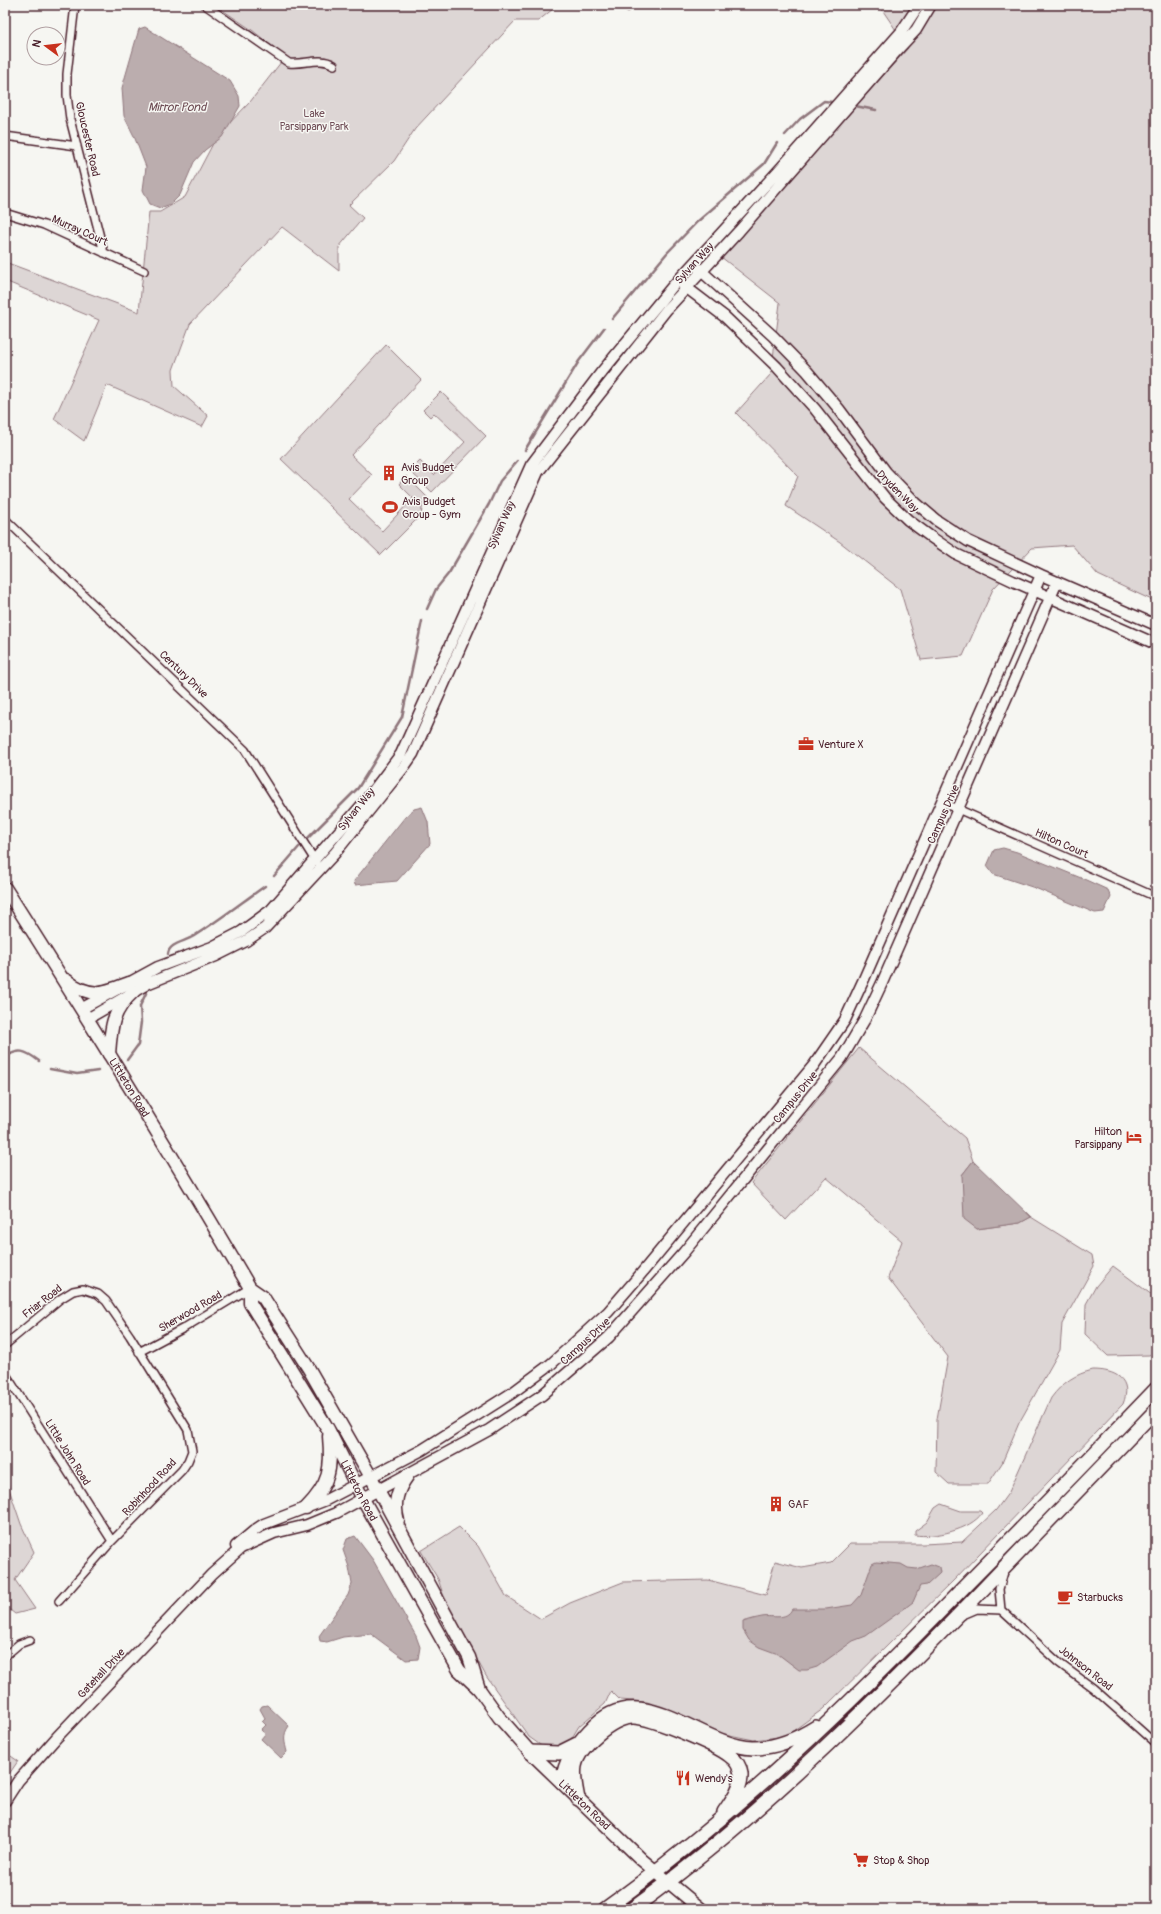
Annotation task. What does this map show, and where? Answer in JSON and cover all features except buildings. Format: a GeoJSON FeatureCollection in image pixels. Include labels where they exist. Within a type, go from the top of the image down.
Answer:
{"type":"FeatureCollection","features":[{"type":"Feature","properties":{"kind":"highway"},"geometry":{"type":"LineString","coordinates":[[605,1909],[657,1872],[718,1822],[765,1782],[837,1715],[918,1634],[1156,1389]]}},
{"type":"Feature","properties":{"kind":"highway"},"geometry":{"type":"LineString","coordinates":[[632,1909],[742,1822],[824,1749],[879,1696],[1156,1410]]}},
{"type":"Feature","properties":{"kind":"highway"},"geometry":{"type":"LineString","coordinates":[[562,1782],[566,1763],[577,1744],[604,1717],[629,1708],[654,1711],[723,1740],[753,1748],[773,1746],[791,1741],[837,1715]]}},
{"type":"Feature","properties":{"kind":"highway"},"geometry":{"type":"LineString","coordinates":[[578,1799],[574,1771],[580,1755],[600,1732],[610,1724],[624,1718],[638,1717],[724,1751],[734,1760],[740,1774],[740,1784],[718,1822]]}},
{"type":"Feature","properties":{"kind":"highway"},"geometry":{"type":"LineString","coordinates":[[530,1752],[559,1753],[577,1744]]}},
{"type":"Feature","properties":{"kind":"main road","name":"Littleton Road"},"geometry":{"type":"LineString","coordinates":[[5,888],[61,975],[193,1191],[250,1288],[263,1298],[309,1370],[371,1477],[469,1657],[479,1689]]}},
{"type":"Feature","properties":{"kind":"main road"},"geometry":{"type":"LineString","coordinates":[[61,975],[81,989],[91,993],[132,987]]}},
{"type":"Feature","properties":{"kind":"main road"},"geometry":{"type":"LineString","coordinates":[[109,1054],[114,1016],[132,987]]}},
{"type":"Feature","properties":{"kind":"main road","name":"Littleton Road"},"geometry":{"type":"LineString","coordinates":[[250,1288],[250,1303],[328,1429],[363,1499],[459,1670],[479,1689],[500,1717],[530,1752],[657,1872],[701,1909]]}},
{"type":"Feature","properties":{"kind":"main road"},"geometry":{"type":"LineString","coordinates":[[306,1508],[322,1491],[329,1474],[331,1458],[328,1429]]}},
{"type":"Feature","properties":{"kind":"main road"},"geometry":{"type":"LineString","coordinates":[[402,1534],[395,1511],[396,1499],[399,1488],[408,1475]]}},
{"type":"Feature","properties":{"kind":"street","name":"Gloucester Road"},"geometry":{"type":"LineString","coordinates":[[75,5],[67,74],[67,95],[70,118],[104,253]]}},
{"type":"Feature","properties":{"kind":"street"},"geometry":{"type":"LineString","coordinates":[[205,5],[288,63],[297,64],[321,60],[327,61],[334,65]]}},
{"type":"Feature","properties":{"kind":"street","name":"Sylvan Way"},"geometry":{"type":"LineString","coordinates":[[896,45],[901,32],[919,5]]}},
{"type":"Feature","properties":{"kind":"street","name":"Sylvan Way"},"geometry":{"type":"LineString","coordinates":[[84,1014],[132,987],[158,967],[212,947],[241,932],[271,910],[367,799],[400,754],[531,465],[561,423],[632,344],[687,289],[798,156],[896,45],[916,30],[931,5]]}},
{"type":"Feature","properties":{"kind":"street"},"geometry":{"type":"LineString","coordinates":[[5,136],[77,146]]}},
{"type":"Feature","properties":{"kind":"street","name":"Sylvan Way"},"geometry":{"type":"LineString","coordinates":[[132,987],[216,956],[246,941],[265,928],[335,853],[384,793],[413,754],[538,472],[678,282],[798,156]]}},
{"type":"Feature","properties":{"kind":"street","name":"Murray Court"},"geometry":{"type":"LineString","coordinates":[[5,213],[44,226],[144,271]]}},
{"type":"Feature","properties":{"kind":"street","name":"Dryden Way"},"geometry":{"type":"LineString","coordinates":[[694,264],[767,331],[807,371],[886,472],[916,503],[936,520],[968,541],[1041,575],[1156,625]]}},
{"type":"Feature","properties":{"kind":"street","name":"Dryden Way"},"geometry":{"type":"LineString","coordinates":[[678,282],[725,317],[777,367],[815,409],[869,480],[908,520],[956,554],[1035,591],[1156,644]]}},
{"type":"Feature","properties":{"kind":"street","name":"Century Drive"},"geometry":{"type":"LineString","coordinates":[[5,519],[245,750],[321,868]]}},
{"type":"Feature","properties":{"kind":"street","name":"Campus Drive"},"geometry":{"type":"LineString","coordinates":[[371,1477],[422,1450],[518,1389],[551,1364],[608,1312],[831,1042],[844,1020],[864,979],[1041,575]]}},
{"type":"Feature","properties":{"kind":"street","name":"Campus Drive"},"geometry":{"type":"LineString","coordinates":[[378,1491],[489,1430],[542,1394],[610,1337],[684,1252],[846,1051],[865,1019],[882,983],[1057,582]]}},
{"type":"Feature","properties":{"kind":"street","name":"Hilton Court"},"geometry":{"type":"LineString","coordinates":[[942,802],[1156,897]]}},
{"type":"Feature","properties":{"kind":"street","name":"Sherwood Road"},"geometry":{"type":"LineString","coordinates":[[139,1352],[184,1328],[250,1288]]}},
{"type":"Feature","properties":{"kind":"street","name":"Friar Road"},"geometry":{"type":"LineString","coordinates":[[5,1345],[60,1299],[73,1291],[83,1289],[98,1294],[106,1301],[139,1352]]}},
{"type":"Feature","properties":{"kind":"street","name":"Robinhood Road"},"geometry":{"type":"LineString","coordinates":[[59,1602],[112,1541],[182,1470],[192,1451],[188,1430],[139,1352]]}},
{"type":"Feature","properties":{"kind":"street","name":"Little John Road"},"geometry":{"type":"LineString","coordinates":[[5,1373],[112,1541]]}},
{"type":"Feature","properties":{"kind":"street","name":"Gatehall Drive"},"geometry":{"type":"LineString","coordinates":[[5,1801],[18,1781],[32,1764],[219,1566],[237,1545],[255,1530],[371,1477]]}},
{"type":"Feature","properties":{"kind":"street","name":"Gatehall Drive"},"geometry":{"type":"LineString","coordinates":[[219,1566],[241,1548],[258,1539],[322,1520],[378,1491]]}},
{"type":"Feature","properties":{"kind":"street"},"geometry":{"type":"LineString","coordinates":[[950,1623],[976,1609],[1001,1610],[999,1589],[1008,1563]]}},
{"type":"Feature","properties":{"kind":"street","name":"Johnson Road"},"geometry":{"type":"LineString","coordinates":[[1001,1610],[1059,1663],[1094,1688],[1156,1744]]}},
{"type":"Feature","properties":{"kind":"street"},"geometry":{"type":"LineString","coordinates":[[5,1656],[19,1644],[30,1640]]}},
{"type":"Feature","properties":{"kind":"green space","name":"Lake Parsippany Park"},"geometry":{"type":"Polygon","coordinates":[[[215,5],[558,5],[538,21],[515,21],[415,129],[394,161],[349,205],[363,218],[339,247],[339,271],[282,227],[190,324],[173,370],[174,386],[208,416],[202,427],[107,385],[84,441],[54,419],[99,320],[5,281],[5,262],[139,312],[149,212],[160,212],[185,197],[217,136],[250,102],[285,57],[252,30],[215,5]]]}},
{"type":"Feature","properties":{"kind":"green space"},"geometry":{"type":"Polygon","coordinates":[[[617,5],[640,5],[628,12],[617,5]]]}},
{"type":"Feature","properties":{"kind":"green space"},"geometry":{"type":"Polygon","coordinates":[[[879,5],[1156,5],[1156,602],[1098,575],[1072,545],[1032,548],[993,589],[963,656],[921,660],[900,589],[840,542],[786,506],[798,476],[736,413],[771,374],[780,303],[721,257],[908,48],[879,5]]]}},
{"type":"Feature","properties":{"kind":"green space"},"geometry":{"type":"Polygon","coordinates":[[[386,345],[421,380],[351,455],[372,475],[349,499],[382,531],[413,498],[399,484],[406,476],[427,497],[423,503],[421,515],[381,555],[281,459],[386,345]]]}},
{"type":"Feature","properties":{"kind":"green space"},"geometry":{"type":"Polygon","coordinates":[[[441,392],[486,436],[432,492],[410,471],[420,461],[434,475],[465,442],[434,413],[430,417],[423,410],[441,392]]]}},
{"type":"Feature","properties":{"kind":"green space"},"geometry":{"type":"Polygon","coordinates":[[[859,1048],[965,1138],[973,1161],[962,1175],[977,1229],[1020,1223],[1031,1217],[1092,1255],[1094,1266],[1062,1324],[1060,1350],[1019,1423],[1002,1463],[988,1484],[949,1484],[936,1472],[937,1419],[948,1357],[888,1278],[902,1241],[826,1177],[786,1220],[751,1183],[859,1048]]]}},
{"type":"Feature","properties":{"kind":"green space"},"geometry":{"type":"Polygon","coordinates":[[[1113,1266],[1156,1298],[1156,1352],[1149,1355],[1108,1356],[1085,1334],[1086,1304],[1096,1286],[1113,1266]]]}},
{"type":"Feature","properties":{"kind":"green space"},"geometry":{"type":"Polygon","coordinates":[[[1093,1370],[1101,1370],[1115,1374],[1124,1382],[1126,1388],[1123,1404],[954,1580],[823,1709],[786,1736],[754,1740],[720,1733],[647,1702],[620,1700],[611,1691],[605,1704],[579,1726],[570,1741],[546,1749],[529,1737],[486,1676],[446,1603],[438,1579],[421,1551],[459,1527],[478,1546],[506,1596],[541,1619],[570,1603],[623,1582],[708,1580],[766,1595],[775,1561],[802,1568],[831,1563],[850,1544],[923,1544],[962,1542],[996,1510],[1009,1492],[1051,1398],[1069,1380],[1080,1374],[1093,1370]]]}},
{"type":"Feature","properties":{"kind":"green space"},"geometry":{"type":"Polygon","coordinates":[[[5,1477],[21,1524],[34,1552],[15,1580],[35,1609],[15,1614],[5,1606],[5,1477]]]}},
{"type":"Feature","properties":{"kind":"green space"},"geometry":{"type":"Polygon","coordinates":[[[941,1504],[961,1511],[980,1511],[982,1513],[977,1519],[969,1524],[951,1532],[923,1536],[915,1535],[915,1531],[927,1522],[935,1508],[941,1504]]]}},
{"type":"Feature","properties":{"kind":"green space"},"geometry":{"type":"Polygon","coordinates":[[[5,1752],[18,1761],[5,1780],[5,1752]]]}},
{"type":"Feature","properties":{"kind":"water","name":"Mirror Pond"},"geometry":{"type":"Polygon","coordinates":[[[145,27],[230,81],[239,96],[240,106],[222,137],[205,150],[194,162],[180,195],[171,204],[160,208],[150,204],[143,190],[146,167],[134,136],[124,116],[122,88],[139,29],[145,27]]]}},
{"type":"Feature","properties":{"kind":"water"},"geometry":{"type":"Polygon","coordinates":[[[422,807],[428,822],[430,844],[397,881],[355,885],[354,881],[405,817],[414,809],[422,807]]]}},
{"type":"Feature","properties":{"kind":"water"},"geometry":{"type":"Polygon","coordinates":[[[1003,848],[1017,852],[1108,890],[1111,897],[1104,912],[1095,913],[1035,888],[993,874],[987,866],[994,850],[1003,848]]]}},
{"type":"Feature","properties":{"kind":"water"},"geometry":{"type":"Polygon","coordinates":[[[973,1161],[1031,1217],[1020,1223],[977,1229],[964,1219],[962,1175],[973,1161]]]}},
{"type":"Feature","properties":{"kind":"water"},"geometry":{"type":"Polygon","coordinates":[[[355,1536],[373,1560],[416,1636],[420,1647],[418,1659],[406,1660],[371,1634],[343,1637],[327,1642],[320,1641],[319,1636],[348,1595],[352,1584],[349,1567],[343,1550],[347,1539],[355,1536]]]}},
{"type":"Feature","properties":{"kind":"water"},"geometry":{"type":"Polygon","coordinates":[[[876,1562],[901,1564],[908,1568],[917,1569],[931,1564],[939,1567],[940,1573],[927,1585],[920,1586],[913,1602],[866,1636],[853,1641],[817,1667],[807,1670],[799,1670],[778,1654],[759,1647],[749,1640],[743,1630],[743,1622],[762,1617],[783,1616],[789,1613],[792,1609],[826,1609],[852,1605],[861,1595],[872,1564],[876,1562]]]}},
{"type":"Feature","properties":{"kind":"water"},"geometry":{"type":"Polygon","coordinates":[[[267,1705],[289,1726],[285,1733],[287,1752],[281,1758],[261,1739],[265,1734],[261,1730],[266,1725],[262,1721],[265,1718],[260,1709],[262,1706],[267,1705]]]}},
{"type":"Feature","properties":{"kind":"waterway"},"geometry":{"type":"LineString","coordinates":[[785,135],[800,119],[824,101],[832,102]]}},
{"type":"Feature","properties":{"kind":"waterway"},"geometry":{"type":"LineString","coordinates":[[855,106],[876,110]]}},
{"type":"Feature","properties":{"kind":"waterway"},"geometry":{"type":"LineString","coordinates":[[612,319],[667,253],[697,222],[764,164],[777,143]]}},
{"type":"Feature","properties":{"kind":"waterway"},"geometry":{"type":"LineString","coordinates":[[525,450],[579,361],[604,328]]}},
{"type":"Feature","properties":{"kind":"waterway"},"geometry":{"type":"LineString","coordinates":[[427,609],[436,589],[449,573],[489,504],[500,481],[517,461]]}},
{"type":"Feature","properties":{"kind":"waterway"},"geometry":{"type":"LineString","coordinates":[[308,838],[358,788],[402,717],[422,621]]}},
{"type":"Feature","properties":{"kind":"waterway"},"geometry":{"type":"LineString","coordinates":[[274,876],[299,847]]}},
{"type":"Feature","properties":{"kind":"waterway"},"geometry":{"type":"LineString","coordinates":[[168,954],[171,947],[203,930],[265,886]]}},
{"type":"Feature","properties":{"kind":"waterway"},"geometry":{"type":"LineString","coordinates":[[127,1060],[138,1045],[141,1022],[140,1006],[148,989]]}},
{"type":"Feature","properties":{"kind":"waterway"},"geometry":{"type":"LineString","coordinates":[[5,1058],[18,1051],[26,1053],[39,1061]]}},
{"type":"Feature","properties":{"kind":"waterway"},"geometry":{"type":"LineString","coordinates":[[50,1069],[77,1074],[98,1071]]}},
{"type":"Feature","properties":{"kind":"place","name":"Avis Budget Group"},"geometry":{"type":"Point","coordinates":[389,473]}},
{"type":"Feature","properties":{"kind":"place","name":"Avis Budget Group - Gym"},"geometry":{"type":"Point","coordinates":[390,507]}},
{"type":"Feature","properties":{"kind":"place","name":"Venture X"},"geometry":{"type":"Point","coordinates":[806,744]}},
{"type":"Feature","properties":{"kind":"place","name":"Hilton Parsippany"},"geometry":{"type":"Point","coordinates":[1134,1137]}},
{"type":"Feature","properties":{"kind":"place","name":"GAF"},"geometry":{"type":"Point","coordinates":[776,1504]}},
{"type":"Feature","properties":{"kind":"place","name":"Starbucks"},"geometry":{"type":"Point","coordinates":[1065,1597]}},
{"type":"Feature","properties":{"kind":"place","name":"Wendy's"},"geometry":{"type":"Point","coordinates":[683,1778]}},
{"type":"Feature","properties":{"kind":"place","name":"Stop & Shop"},"geometry":{"type":"Point","coordinates":[861,1860]}}]}
